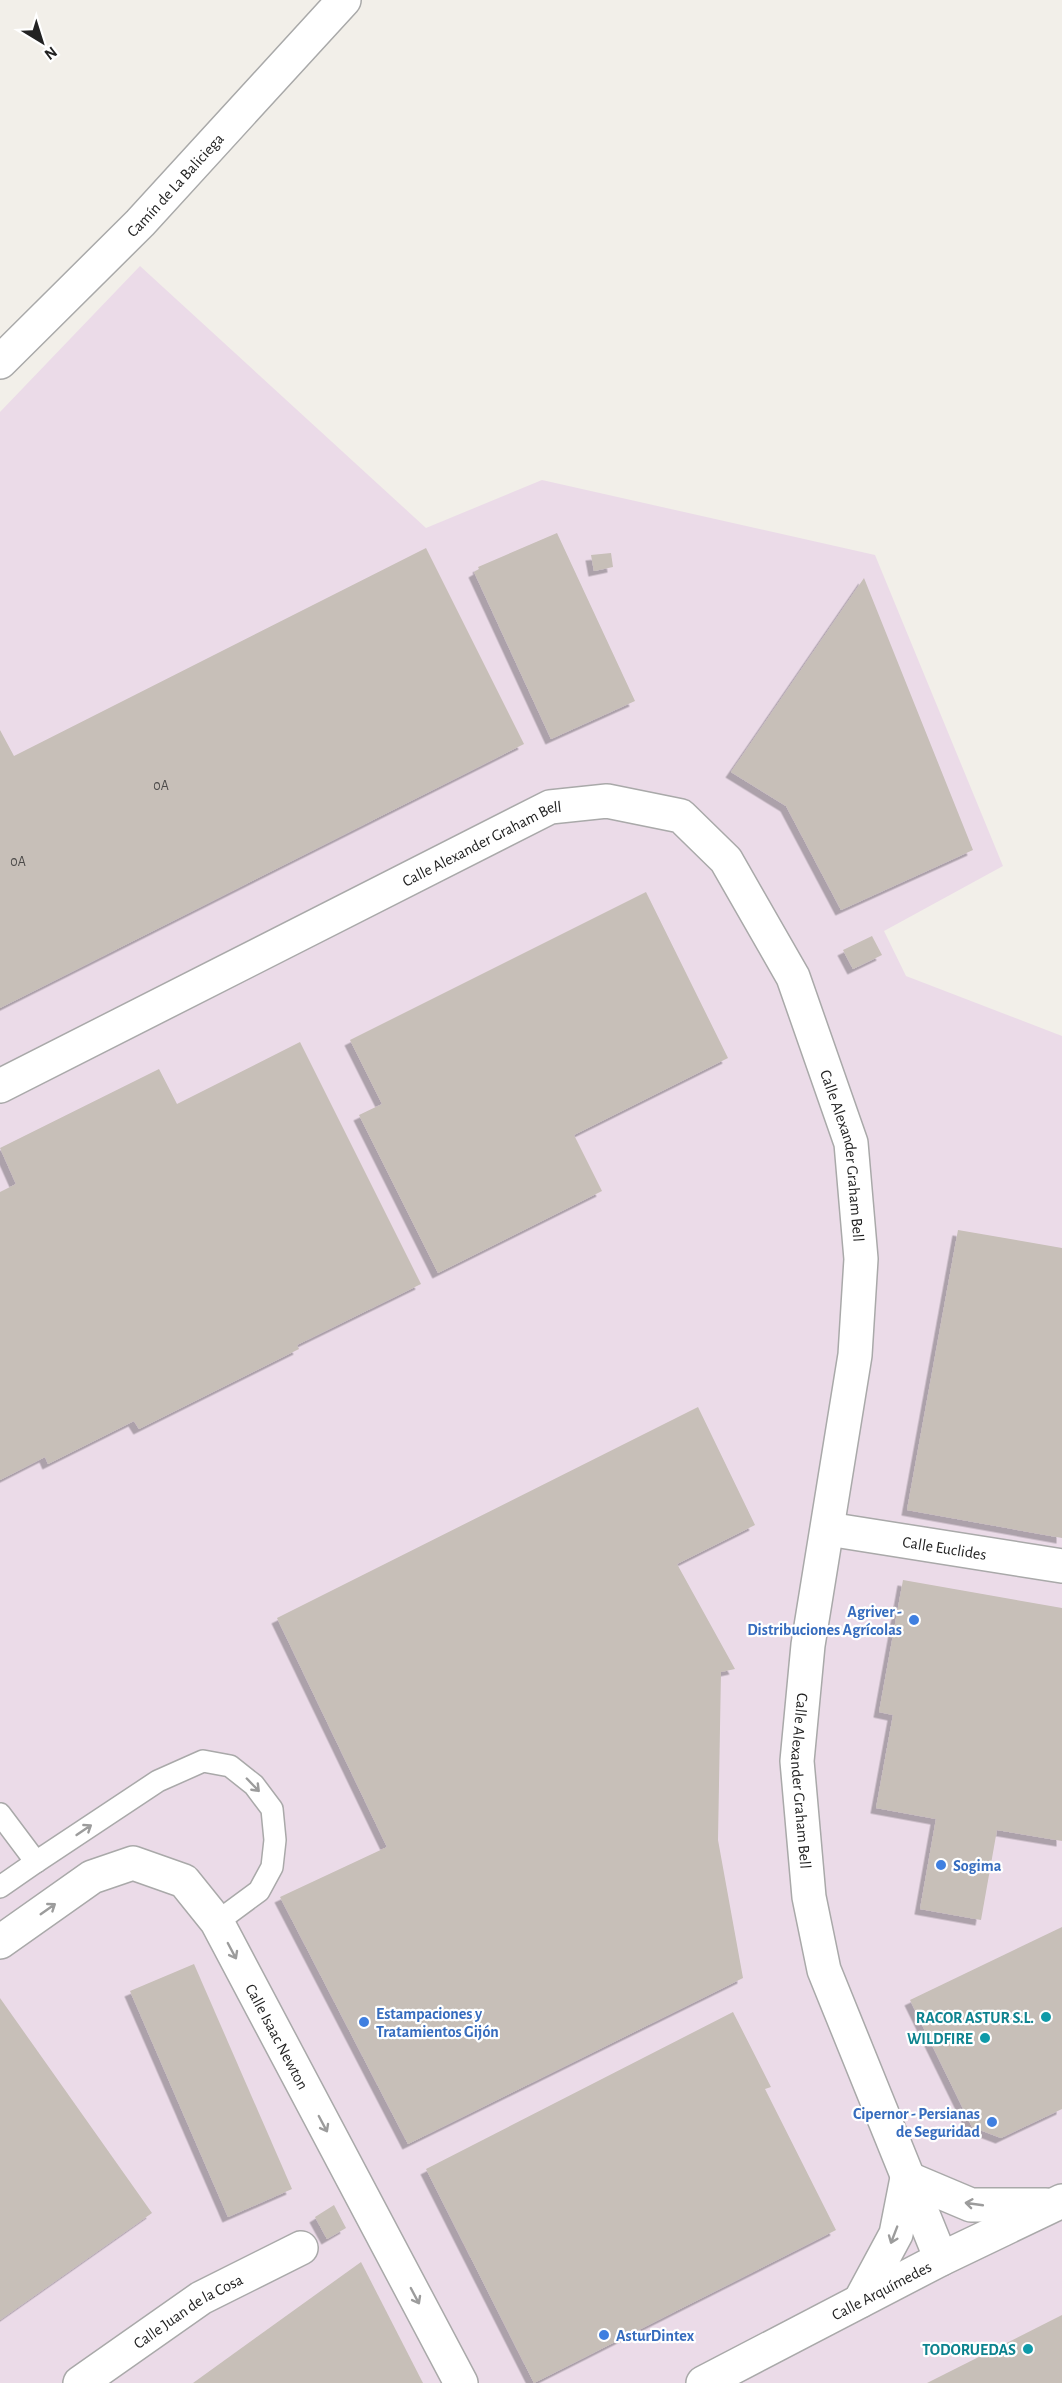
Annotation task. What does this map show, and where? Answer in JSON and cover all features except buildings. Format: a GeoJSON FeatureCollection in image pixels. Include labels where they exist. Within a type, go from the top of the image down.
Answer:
{"type":"FeatureCollection","features":[{"type":"Feature","properties":{"kind":"street","name":"Camín de La Baliciega"},"geometry":{"type":"LineString","coordinates":[[0,362],[140,223],[344,0]]}},
{"type":"Feature","properties":{"kind":"street","name":"Calle Alexander Graham Bell"},"geometry":{"type":"LineString","coordinates":[[0,1086],[550,807],[607,801],[681,816],[726,860],[793,977],[851,1143],[861,1259],[855,1355],[808,1645],[798,1761],[808,1897],[824,1970],[941,2259]]}},
{"type":"Feature","properties":{"kind":"street","name":"Calle Euclides"},"geometry":{"type":"LineString","coordinates":[[828,1529],[1062,1566]]}},
{"type":"Feature","properties":{"kind":"street","name":"Calle Isaac Newton"},"geometry":{"type":"LineString","coordinates":[[0,1942],[92,1877],[133,1863],[184,1881],[217,1922],[461,2383]]}},
{"type":"Feature","properties":{"kind":"street"},"geometry":{"type":"LineString","coordinates":[[860,2301],[896,2234],[907,2178],[971,2205],[1058,2203]]}},
{"type":"Feature","properties":{"kind":"street","name":"Calle Arquímedes"},"geometry":{"type":"LineString","coordinates":[[703,2383],[941,2259],[1058,2203]]}},
{"type":"Feature","properties":{"kind":"street","name":"Calle Juan de la Cosa"},"geometry":{"type":"LineString","coordinates":[[80,2383],[201,2298],[301,2248]]}},
{"type":"Feature","properties":{"kind":"lane"},"geometry":{"type":"LineString","coordinates":[[0,1887],[158,1781],[203,1761],[230,1766],[254,1785],[272,1809],[275,1840],[272,1867],[259,1891],[217,1922]]}},
{"type":"Feature","properties":{"kind":"lane"},"geometry":{"type":"LineString","coordinates":[[0,1814],[36,1862]]}},
{"type":"Feature","properties":{"kind":"shaded area"},"geometry":{"type":"Polygon","coordinates":[[[140,266],[426,528],[542,480],[875,555],[1003,866],[884,931],[906,976],[1062,1036],[1062,2383],[0,2383],[0,412],[140,266]]]}},
{"type":"Feature","properties":{"kind":"place","name":"Agriver - Distribuciones Agrícolas"},"geometry":{"type":"Point","coordinates":[914,1620]}},
{"type":"Feature","properties":{"kind":"place","name":"Sogima"},"geometry":{"type":"Point","coordinates":[941,1865]}},
{"type":"Feature","properties":{"kind":"place","name":"RACOR ASTUR S.L."},"geometry":{"type":"Point","coordinates":[1046,2017]}},
{"type":"Feature","properties":{"kind":"place","name":"Estampaciones y Tratamientos Gijón"},"geometry":{"type":"Point","coordinates":[364,2022]}},
{"type":"Feature","properties":{"kind":"place","name":"WILDFIRE"},"geometry":{"type":"Point","coordinates":[985,2038]}},
{"type":"Feature","properties":{"kind":"place","name":"Cipernor - Persianas de Seguridad"},"geometry":{"type":"Point","coordinates":[992,2122]}},
{"type":"Feature","properties":{"kind":"place","name":"AsturDintex"},"geometry":{"type":"Point","coordinates":[604,2335]}},
{"type":"Feature","properties":{"kind":"place","name":"TODORUEDAS"},"geometry":{"type":"Point","coordinates":[1028,2349]}}]}
